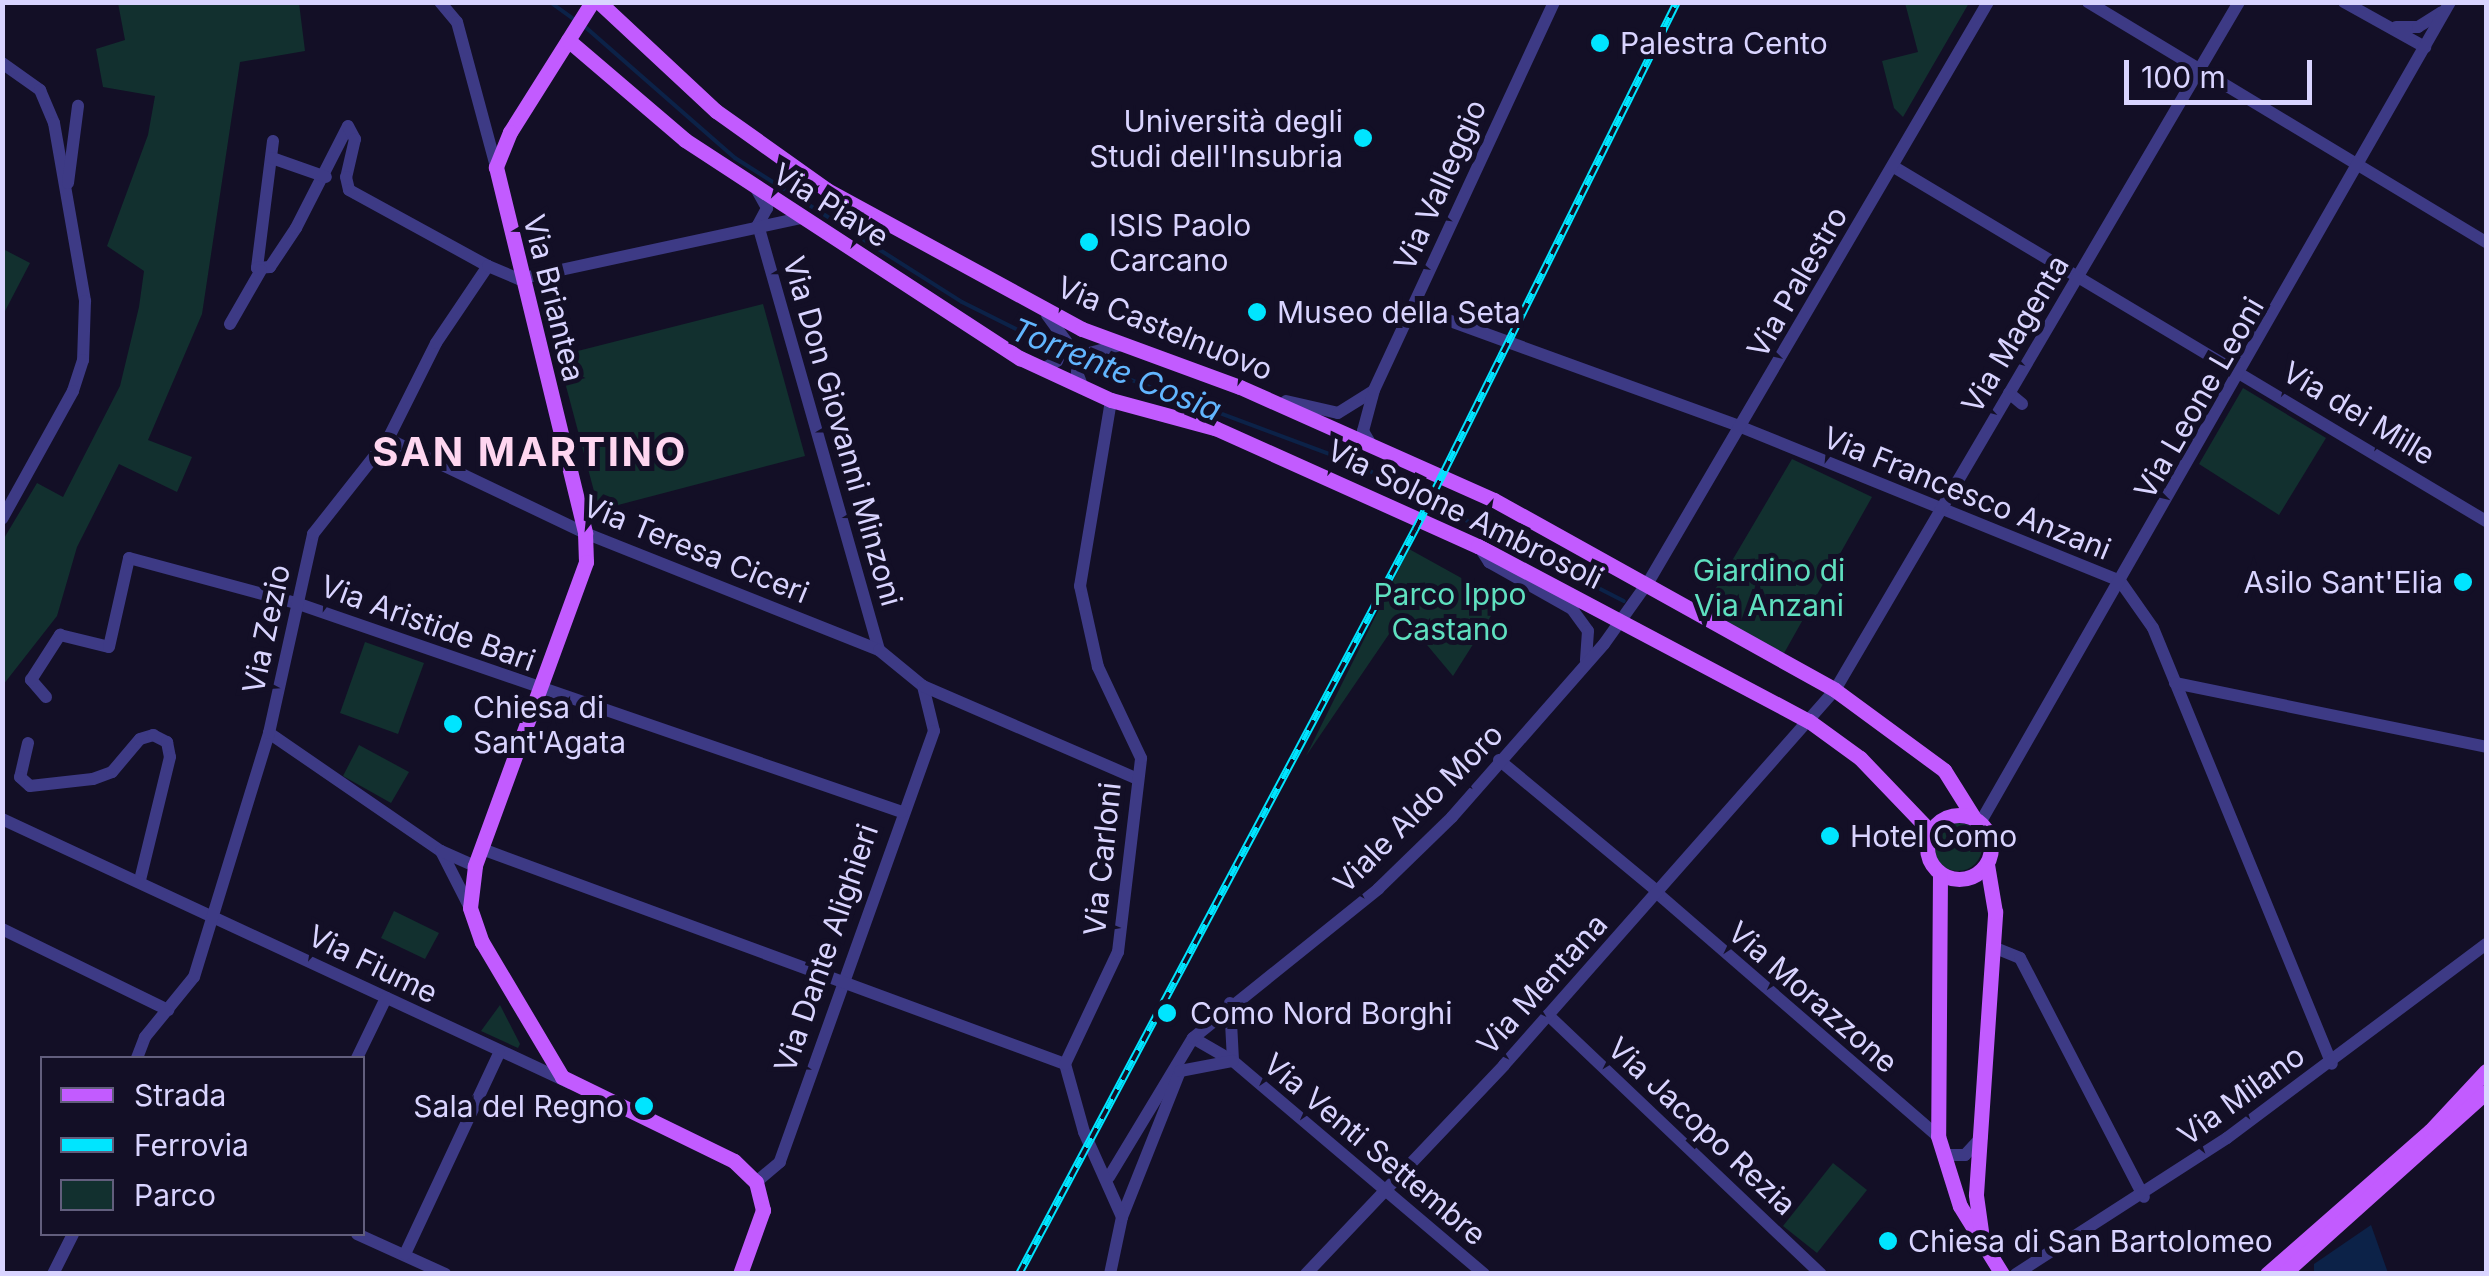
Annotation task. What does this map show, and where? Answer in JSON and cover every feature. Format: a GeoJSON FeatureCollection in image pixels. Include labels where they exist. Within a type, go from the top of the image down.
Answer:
{"type":"FeatureCollection","features":[{"type":"Feature","properties":{"kind":"main road"},"geometry":{"type":"LineString","coordinates":[[496,167],[510,132],[592,6]]}},
{"type":"Feature","properties":{"kind":"main road","name":"Via Castelnuovo"},"geometry":{"type":"LineString","coordinates":[[592,6],[772,157],[1038,307],[1122,345],[1240,387],[1487,497],[1644,590]]}},
{"type":"Feature","properties":{"kind":"main road","name":"Via Piave"},"geometry":{"type":"LineString","coordinates":[[571,36],[685,140],[757,190],[1083,388]]}},
{"type":"Feature","properties":{"kind":"main road","name":"Via Briantea"},"geometry":{"type":"LineString","coordinates":[[470,908],[475,866],[586,562],[585,532],[519,278],[496,167]]}},
{"type":"Feature","properties":{"kind":"main road","name":"Via Solone Ambrosoli"},"geometry":{"type":"LineString","coordinates":[[1083,388],[1110,404],[1215,428],[1478,546],[1624,617],[1809,721],[1860,758],[1931,832]]}},
{"type":"Feature","properties":{"kind":"main road","name":"Via Solone Ambrosoli"},"geometry":{"type":"LineString","coordinates":[[1644,590],[1835,690],[1944,770],[1977,820]]}},
{"type":"Feature","properties":{"kind":"main road"},"geometry":{"type":"LineString","coordinates":[[1986,1249],[1976,1204],[1993,946],[1987,864],[1991,842],[1977,820],[1954,815],[1931,832],[1927,850],[1940,873],[1938,1136],[1960,1206],[1986,1249],[2002,1274]]}},
{"type":"Feature","properties":{"kind":"main road"},"geometry":{"type":"LineString","coordinates":[[1940,873],[1971,878],[1987,864]]}},
{"type":"Feature","properties":{"kind":"main road"},"geometry":{"type":"LineString","coordinates":[[470,908],[482,942],[545,1049],[570,1083],[734,1160],[756,1182],[763,1210],[740,1274]]}},
{"type":"Feature","properties":{"kind":"main road"},"geometry":{"type":"LineString","coordinates":[[2267,1274],[2430,1131],[2486,1072]]}},
{"type":"Feature","properties":{"kind":"main road"},"geometry":{"type":"LineString","coordinates":[[2283,1274],[2486,1092]]}},
{"type":"Feature","properties":{"kind":"street"},"geometry":{"type":"LineString","coordinates":[[440,2],[457,22],[496,167]]}},
{"type":"Feature","properties":{"kind":"street","name":"Via Valleggio"},"geometry":{"type":"LineString","coordinates":[[1370,443],[1363,431],[1374,390],[1554,2]]}},
{"type":"Feature","properties":{"kind":"street","name":"Via Palestro"},"geometry":{"type":"LineString","coordinates":[[1624,617],[1741,427],[1988,2]]}},
{"type":"Feature","properties":{"kind":"street"},"geometry":{"type":"LineString","coordinates":[[2088,2],[2486,242]]}},
{"type":"Feature","properties":{"kind":"street","name":"Via Magenta"},"geometry":{"type":"LineString","coordinates":[[1835,690],[2239,2]]}},
{"type":"Feature","properties":{"kind":"street"},"geometry":{"type":"LineString","coordinates":[[2344,2],[2425,47]]}},
{"type":"Feature","properties":{"kind":"street"},"geometry":{"type":"LineString","coordinates":[[2394,27],[2418,27],[2448,6]]}},
{"type":"Feature","properties":{"kind":"street","name":"Via Leone Leoni"},"geometry":{"type":"LineString","coordinates":[[1977,820],[2244,373],[2448,6]]}},
{"type":"Feature","properties":{"kind":"street"},"geometry":{"type":"LineString","coordinates":[[2,62],[40,90],[66,190],[86,301],[83,360],[2,518]]}},
{"type":"Feature","properties":{"kind":"street"},"geometry":{"type":"LineString","coordinates":[[66,190],[78,106]]}},
{"type":"Feature","properties":{"kind":"street"},"geometry":{"type":"LineString","coordinates":[[230,324],[326,178],[338,138],[352,127],[349,190],[488,266],[519,278],[801,218]]}},
{"type":"Feature","properties":{"kind":"street"},"geometry":{"type":"LineString","coordinates":[[262,270],[254,257],[273,141]]}},
{"type":"Feature","properties":{"kind":"street"},"geometry":{"type":"LineString","coordinates":[[272,158],[326,178]]}},
{"type":"Feature","properties":{"kind":"street","name":"Via dei Mille"},"geometry":{"type":"LineString","coordinates":[[1894,167],[2486,521]]}},
{"type":"Feature","properties":{"kind":"street","name":"Via Don Giovanni Minzoni"},"geometry":{"type":"LineString","coordinates":[[757,190],[767,208],[758,226],[878,650]]}},
{"type":"Feature","properties":{"kind":"street","name":"Via Zezio"},"geometry":{"type":"LineString","coordinates":[[137,1056],[144,1037],[194,977],[269,733],[313,534],[388,439],[436,343],[488,266]]}},
{"type":"Feature","properties":{"kind":"street"},"geometry":{"type":"LineString","coordinates":[[1038,307],[1066,341],[1050,365]]}},
{"type":"Feature","properties":{"kind":"street","name":"Via Francesco Anzani"},"geometry":{"type":"LineString","coordinates":[[1412,307],[1741,427],[1940,512],[2120,581],[2153,628],[2332,1062]]}},
{"type":"Feature","properties":{"kind":"street"},"geometry":{"type":"LineString","coordinates":[[1083,388],[1076,372],[1091,349],[1122,345]]}},
{"type":"Feature","properties":{"kind":"street"},"geometry":{"type":"LineString","coordinates":[[1240,387],[1338,412],[1374,390]]}},
{"type":"Feature","properties":{"kind":"street"},"geometry":{"type":"LineString","coordinates":[[2008,392],[2022,404]]}},
{"type":"Feature","properties":{"kind":"street","name":"Via Carloni"},"geometry":{"type":"LineString","coordinates":[[1064,1064],[1118,952],[1136,778],[1138,748],[1098,667],[1080,586],[1110,404]]}},
{"type":"Feature","properties":{"kind":"street","name":"Via Teresa Ciceri"},"geometry":{"type":"LineString","coordinates":[[388,439],[585,532],[878,650]]}},
{"type":"Feature","properties":{"kind":"street"},"geometry":{"type":"LineString","coordinates":[[1478,546],[1489,562],[1580,618],[1590,640],[1582,671]]}},
{"type":"Feature","properties":{"kind":"street","name":"Via Aristide Bari"},"geometry":{"type":"LineString","coordinates":[[46,697],[31,680],[60,635],[110,647],[129,558],[296,602],[902,812]]}},
{"type":"Feature","properties":{"kind":"street","name":"Viale Aldo Moro"},"geometry":{"type":"LineString","coordinates":[[1109,1177],[1193,1038],[1230,1002],[1378,889],[1582,671],[1624,617]]}},
{"type":"Feature","properties":{"kind":"street"},"geometry":{"type":"LineString","coordinates":[[878,650],[923,686],[1136,778]]}},
{"type":"Feature","properties":{"kind":"street"},"geometry":{"type":"LineString","coordinates":[[2175,683],[2486,747]]}},
{"type":"Feature","properties":{"kind":"street","name":"Via Dante Alighieri"},"geometry":{"type":"LineString","coordinates":[[756,1182],[780,1162],[934,731],[923,686]]}},
{"type":"Feature","properties":{"kind":"street"},"geometry":{"type":"LineString","coordinates":[[1809,721],[1835,690]]}},
{"type":"Feature","properties":{"kind":"street","name":"Via Mentana"},"geometry":{"type":"LineString","coordinates":[[1306,1274],[1548,1014],[1809,721]]}},
{"type":"Feature","properties":{"kind":"street"},"geometry":{"type":"LineString","coordinates":[[269,733],[441,851],[475,866]]}},
{"type":"Feature","properties":{"kind":"street"},"geometry":{"type":"LineString","coordinates":[[28,744],[20,777],[30,786],[93,779],[112,772],[140,739],[153,735],[167,742],[170,756],[140,880]]}},
{"type":"Feature","properties":{"kind":"street","name":"Via Morazzone"},"geometry":{"type":"LineString","coordinates":[[1500,760],[1938,1136]]}},
{"type":"Feature","properties":{"kind":"street","name":"Via Fiume"},"geometry":{"type":"LineString","coordinates":[[5,819],[570,1083]]}},
{"type":"Feature","properties":{"kind":"street"},"geometry":{"type":"LineString","coordinates":[[482,849],[1064,1064],[1090,1143],[1109,1177],[1122,1217]]}},
{"type":"Feature","properties":{"kind":"street"},"geometry":{"type":"LineString","coordinates":[[441,851],[470,908]]}},
{"type":"Feature","properties":{"kind":"street"},"geometry":{"type":"LineString","coordinates":[[2,930],[168,1010]]}},
{"type":"Feature","properties":{"kind":"street","name":"Via Milano"},"geometry":{"type":"LineString","coordinates":[[2016,1274],[2143,1196],[2332,1062],[2486,944]]}},
{"type":"Feature","properties":{"kind":"street"},"geometry":{"type":"LineString","coordinates":[[1993,946],[2020,958],[2143,1196]]}},
{"type":"Feature","properties":{"kind":"street"},"geometry":{"type":"LineString","coordinates":[[359,1056],[386,998]]}},
{"type":"Feature","properties":{"kind":"street","name":"Via Venti Settembre"},"geometry":{"type":"LineString","coordinates":[[1230,1002],[1233,1061],[1484,1274]]}},
{"type":"Feature","properties":{"kind":"street","name":"Via Jacopo Rezia"},"geometry":{"type":"LineString","coordinates":[[1548,1014],[1821,1274]]}},
{"type":"Feature","properties":{"kind":"street"},"geometry":{"type":"LineString","coordinates":[[1193,1038],[1233,1061]]}},
{"type":"Feature","properties":{"kind":"street"},"geometry":{"type":"LineString","coordinates":[[405,1254],[506,1056],[545,1049]]}},
{"type":"Feature","properties":{"kind":"street"},"geometry":{"type":"LineString","coordinates":[[1110,1274],[1122,1217],[1180,1071],[1233,1061]]}},
{"type":"Feature","properties":{"kind":"street"},"geometry":{"type":"LineString","coordinates":[[1943,1155],[1966,1154],[1982,1136]]}},
{"type":"Feature","properties":{"kind":"street"},"geometry":{"type":"LineString","coordinates":[[53,1274],[72,1236]]}},
{"type":"Feature","properties":{"kind":"street"},"geometry":{"type":"LineString","coordinates":[[362,1236],[445,1274]]}},
{"type":"Feature","properties":{"kind":"green space"},"geometry":{"type":"Polygon","coordinates":[[[118,3],[299,3],[305,51],[240,62],[202,314],[148,440],[192,457],[177,492],[119,464],[77,547],[57,616],[3,685],[3,540],[37,483],[63,497],[120,386],[139,307],[144,271],[107,246],[148,135],[155,96],[103,87],[96,49],[125,40],[118,3]]]}},
{"type":"Feature","properties":{"kind":"green space"},"geometry":{"type":"Polygon","coordinates":[[[1905,3],[1969,3],[1903,117],[1894,108],[1882,61],[1918,52],[1905,3]]]}},
{"type":"Feature","properties":{"kind":"green space"},"geometry":{"type":"Polygon","coordinates":[[[5,250],[30,263],[4,313],[2,255],[5,250]]]}},
{"type":"Feature","properties":{"kind":"green space"},"geometry":{"type":"Polygon","coordinates":[[[763,304],[805,456],[599,510],[558,356],[763,304]]]}},
{"type":"Feature","properties":{"kind":"green space"},"geometry":{"type":"Polygon","coordinates":[[[2243,388],[2326,438],[2279,515],[2199,464],[2243,388]]]}},
{"type":"Feature","properties":{"kind":"green space","name":"Giardino di Via Anzani"},"geometry":{"type":"Polygon","coordinates":[[[1792,459],[1872,497],[1783,655],[1703,610],[1792,459]]]}},
{"type":"Feature","properties":{"kind":"green space","name":"Parco Ippo Castano"},"geometry":{"type":"Polygon","coordinates":[[[1409,549],[1501,600],[1453,676],[1402,615],[1306,756],[1409,549]]]}},
{"type":"Feature","properties":{"kind":"green space"},"geometry":{"type":"Polygon","coordinates":[[[365,642],[424,663],[398,734],[340,713],[365,642]]]}},
{"type":"Feature","properties":{"kind":"green space"},"geometry":{"type":"Polygon","coordinates":[[[359,745],[409,772],[391,803],[343,776],[359,745]]]}},
{"type":"Feature","properties":{"kind":"green space"},"geometry":{"type":"Polygon","coordinates":[[[1958,823],[1975,830],[1982,847],[1975,864],[1958,871],[1941,864],[1934,847],[1941,830],[1958,823]]]}},
{"type":"Feature","properties":{"kind":"green space"},"geometry":{"type":"Polygon","coordinates":[[[394,911],[439,933],[425,959],[381,938],[394,911]]]}},
{"type":"Feature","properties":{"kind":"green space"},"geometry":{"type":"Polygon","coordinates":[[[500,1005],[520,1044],[518,1048],[481,1031],[500,1005]]]}},
{"type":"Feature","properties":{"kind":"green space"},"geometry":{"type":"Polygon","coordinates":[[[1833,1163],[1867,1190],[1817,1253],[1783,1226],[1833,1163]]]}},
{"type":"Feature","properties":{"kind":"water"},"geometry":{"type":"Polygon","coordinates":[[[2371,1225],[2388,1273],[2314,1273],[2314,1264],[2371,1225]]]}},
{"type":"Feature","properties":{"kind":"waterway","name":"Torrente Cosia"},"geometry":{"type":"LineString","coordinates":[[550,2],[575,20]]}},
{"type":"Feature","properties":{"kind":"waterway","name":"Torrente Cosia"},"geometry":{"type":"LineString","coordinates":[[583,25],[735,158],[962,302],[1078,360]]}},
{"type":"Feature","properties":{"kind":"waterway","name":"Torrente Cosia"},"geometry":{"type":"LineString","coordinates":[[1086,363],[1354,463],[1624,601]]}},
{"type":"Feature","properties":{"kind":"railway"},"geometry":{"type":"LineString","coordinates":[[1019,1274],[1415,530],[1677,2]]}},
{"type":"Feature","properties":{"kind":"place","name":"Palestra Cento"},"geometry":{"type":"Point","coordinates":[1600,43]}},
{"type":"Feature","properties":{"kind":"place","name":"Università degli Studi dell'Insubria"},"geometry":{"type":"Point","coordinates":[1363,138]}},
{"type":"Feature","properties":{"kind":"place","name":"ISIS Paolo Carcano"},"geometry":{"type":"Point","coordinates":[1089,242]}},
{"type":"Feature","properties":{"kind":"place","name":"Museo della Seta"},"geometry":{"type":"Point","coordinates":[1257,312]}},
{"type":"Feature","properties":{"kind":"place","name":"Asilo Sant'Elia"},"geometry":{"type":"Point","coordinates":[2463,582]}},
{"type":"Feature","properties":{"kind":"place","name":"Chiesa di Sant'Agata"},"geometry":{"type":"Point","coordinates":[453,724]}},
{"type":"Feature","properties":{"kind":"place","name":"Hotel Como"},"geometry":{"type":"Point","coordinates":[1830,836]}},
{"type":"Feature","properties":{"kind":"place","name":"Como Nord Borghi"},"geometry":{"type":"Point","coordinates":[1167,1013]}},
{"type":"Feature","properties":{"kind":"place","name":"Sala del Regno"},"geometry":{"type":"Point","coordinates":[644,1106]}},
{"type":"Feature","properties":{"kind":"place","name":"Chiesa di San Bartolomeo"},"geometry":{"type":"Point","coordinates":[1888,1241]}},
{"type":"Feature","properties":{"kind":"district","name":"SAN MARTINO"},"geometry":{"type":"Point","coordinates":[530,452]}}]}
